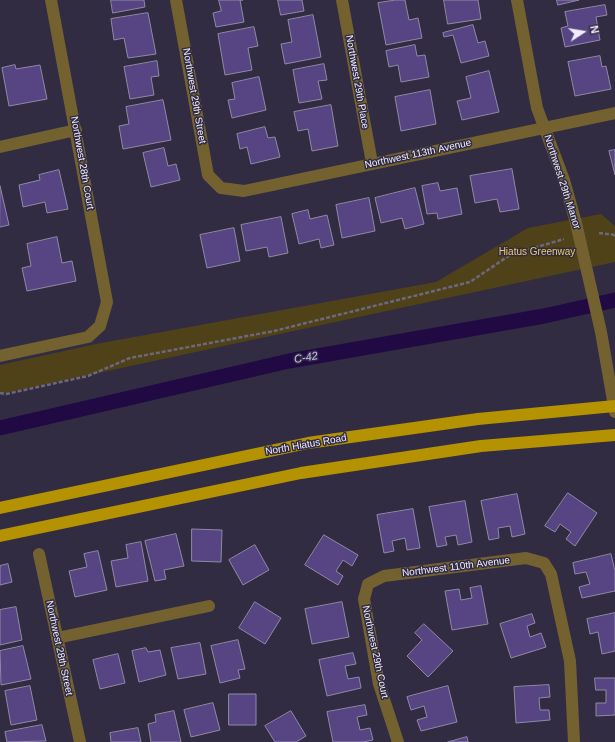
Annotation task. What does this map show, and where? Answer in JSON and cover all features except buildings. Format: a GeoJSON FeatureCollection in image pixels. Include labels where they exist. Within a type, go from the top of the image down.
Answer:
{"type":"FeatureCollection","features":[{"type":"Feature","properties":{"kind":"main road","name":"North Hiatus Road"},"geometry":{"type":"LineString","coordinates":[[0,508],[308,443],[478,419],[614,408]]}},
{"type":"Feature","properties":{"kind":"main road"},"geometry":{"type":"LineString","coordinates":[[0,536],[301,473],[481,446],[615,435]]}},
{"type":"Feature","properties":{"kind":"street","name":"Northwest 28th Court"},"geometry":{"type":"LineString","coordinates":[[0,356],[88,337],[100,326],[107,302],[51,0]]}},
{"type":"Feature","properties":{"kind":"street","name":"Northwest 29th Street"},"geometry":{"type":"LineString","coordinates":[[176,0],[208,175],[221,188]]}},
{"type":"Feature","properties":{"kind":"street","name":"Northwest 29th Place"},"geometry":{"type":"LineString","coordinates":[[342,0],[372,163]]}},
{"type":"Feature","properties":{"kind":"street","name":"Northwest 29th Manor"},"geometry":{"type":"LineString","coordinates":[[517,0],[537,108],[564,180],[589,276],[601,332],[614,408]]}},
{"type":"Feature","properties":{"kind":"street","name":"Northwest 113th Avenue"},"geometry":{"type":"LineString","coordinates":[[221,188],[244,191],[615,113]]}},
{"type":"Feature","properties":{"kind":"street"},"geometry":{"type":"LineString","coordinates":[[0,147],[76,130]]}},
{"type":"Feature","properties":{"kind":"street","name":"Northwest 28th Street"},"geometry":{"type":"LineString","coordinates":[[39,554],[80,742]]}},
{"type":"Feature","properties":{"kind":"street","name":"Northwest 110th Avenue"},"geometry":{"type":"LineString","coordinates":[[368,584],[384,576],[526,558],[544,563],[551,574],[570,661],[574,742]]}},
{"type":"Feature","properties":{"kind":"street","name":"Northwest 29th Court"},"geometry":{"type":"LineString","coordinates":[[368,584],[364,599],[378,676],[398,742]]}},
{"type":"Feature","properties":{"kind":"street"},"geometry":{"type":"LineString","coordinates":[[57,638],[209,606]]}},
{"type":"Feature","properties":{"kind":"path"},"geometry":{"type":"LineString","coordinates":[[599,233],[615,236]]}},
{"type":"Feature","properties":{"kind":"path"},"geometry":{"type":"LineString","coordinates":[[0,393],[6,394],[88,376],[130,358],[274,331],[470,282],[510,255],[564,239]]}},
{"type":"Feature","properties":{"kind":"green space","name":"Hiatus Greenway"},"geometry":{"type":"Polygon","coordinates":[[[601,214],[615,226],[615,262],[0,394],[0,365],[96,344],[436,282],[528,228],[601,214]]]}},
{"type":"Feature","properties":{"kind":"waterway","name":"C-42"},"geometry":{"type":"LineString","coordinates":[[0,428],[289,361],[544,316],[615,300]]}}]}
